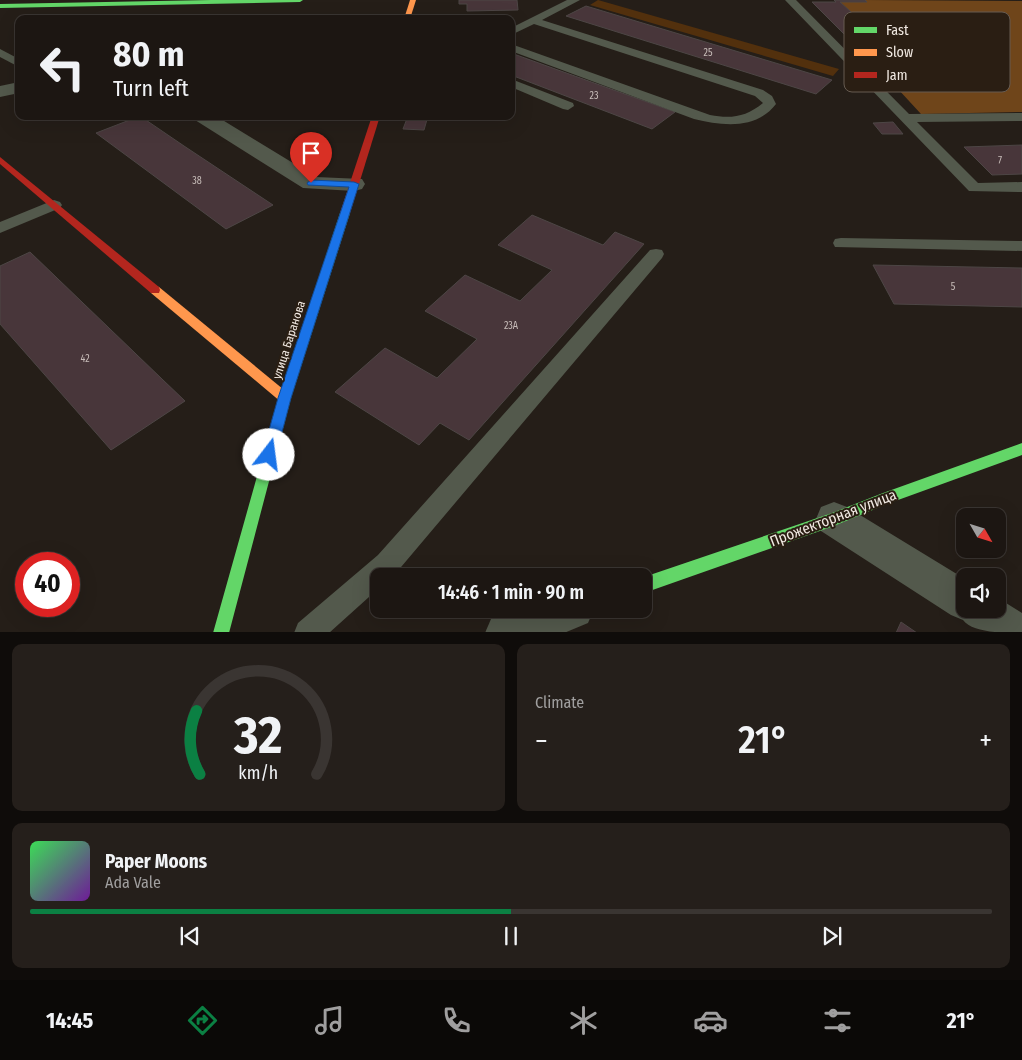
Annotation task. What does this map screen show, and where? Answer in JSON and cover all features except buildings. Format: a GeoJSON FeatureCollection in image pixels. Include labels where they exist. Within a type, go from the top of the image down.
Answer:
{"type":"FeatureCollection","features":[{"type":"Feature","properties":{"kind":"street"},"geometry":{"type":"LineString","coordinates":[[0,6],[300,0]]}},
{"type":"Feature","properties":{"kind":"street"},"geometry":{"type":"LineString","coordinates":[[408,15],[413,0]]}},
{"type":"Feature","properties":{"kind":"street"},"geometry":{"type":"LineString","coordinates":[[0,92],[15,88]]}},
{"type":"Feature","properties":{"kind":"street"},"geometry":{"type":"LineString","coordinates":[[209,120],[311,183],[354,184]]}},
{"type":"Feature","properties":{"kind":"street","name":"улица Баранова"},"geometry":{"type":"LineString","coordinates":[[221,632],[285,398],[375,120]]}},
{"type":"Feature","properties":{"kind":"street"},"geometry":{"type":"LineString","coordinates":[[0,160],[285,398]]}},
{"type":"Feature","properties":{"kind":"street","name":"Прожекторная улица"},"geometry":{"type":"LineString","coordinates":[[652,582],[834,519],[1022,448]]}},
{"type":"Feature","properties":{"kind":"street"},"geometry":{"type":"LineString","coordinates":[[834,519],[956,595]]}},
{"type":"Feature","properties":{"kind":"street"},"geometry":{"type":"LineString","coordinates":[[505,632],[547,618]]}},
{"type":"Feature","properties":{"kind":"street"},"geometry":{"type":"LineString","coordinates":[[993,618],[1016,632]]}},
{"type":"Feature","properties":{"kind":"lane"},"geometry":{"type":"LineString","coordinates":[[515,30],[574,0]]}},
{"type":"Feature","properties":{"kind":"lane"},"geometry":{"type":"LineString","coordinates":[[790,0],[844,55]]}},
{"type":"Feature","properties":{"kind":"lane"},"geometry":{"type":"LineString","coordinates":[[515,48],[714,120],[744,120],[757,116],[770,104],[768,99],[759,93],[534,21]]}},
{"type":"Feature","properties":{"kind":"lane"},"geometry":{"type":"LineString","coordinates":[[0,52],[15,61]]}},
{"type":"Feature","properties":{"kind":"lane"},"geometry":{"type":"LineString","coordinates":[[515,85],[568,106]]}},
{"type":"Feature","properties":{"kind":"lane"},"geometry":{"type":"LineString","coordinates":[[880,92],[974,188],[1022,187]]}},
{"type":"Feature","properties":{"kind":"lane"},"geometry":{"type":"LineString","coordinates":[[906,118],[1022,118]]}},
{"type":"Feature","properties":{"kind":"lane"},"geometry":{"type":"LineString","coordinates":[[0,228],[54,205]]}},
{"type":"Feature","properties":{"kind":"lane"},"geometry":{"type":"LineString","coordinates":[[841,243],[1022,246]]}},
{"type":"Feature","properties":{"kind":"lane"},"geometry":{"type":"LineString","coordinates":[[308,632],[387,564],[656,254]]}},
{"type":"Feature","properties":{"kind":"shaded area"},"geometry":{"type":"Polygon","coordinates":[[[598,0],[839,69],[833,76],[590,5],[598,0]]]}},
{"type":"Feature","properties":{"kind":"shaded area"},"geometry":{"type":"Polygon","coordinates":[[[865,0],[1022,1],[1022,112],[921,114],[901,92],[1010,92],[1010,12],[851,12],[840,2],[866,2],[865,0]]]}},
{"type":"Feature","properties":{"kind":"traffic: fast"},"geometry":{"type":"LineString","coordinates":[[0,6],[300,0]]}},
{"type":"Feature","properties":{"kind":"traffic: fast"},"geometry":{"type":"LineString","coordinates":[[221,632],[285,398],[345,213]]}},
{"type":"Feature","properties":{"kind":"traffic: fast"},"geometry":{"type":"LineString","coordinates":[[652,582],[834,519],[883,499],[1022,449]]}},
{"type":"Feature","properties":{"kind":"traffic: slow"},"geometry":{"type":"LineString","coordinates":[[408,15],[413,0]]}},
{"type":"Feature","properties":{"kind":"traffic: slow"},"geometry":{"type":"LineString","coordinates":[[155,290],[285,398]]}},
{"type":"Feature","properties":{"kind":"traffic: jam"},"geometry":{"type":"LineString","coordinates":[[345,213],[375,120]]}},
{"type":"Feature","properties":{"kind":"traffic: jam"},"geometry":{"type":"LineString","coordinates":[[0,160],[155,290]]}},
{"type":"Feature","properties":{"kind":"route"},"geometry":{"type":"LineString","coordinates":[[269,455],[285,398],[354,184],[311,183]]}}]}
